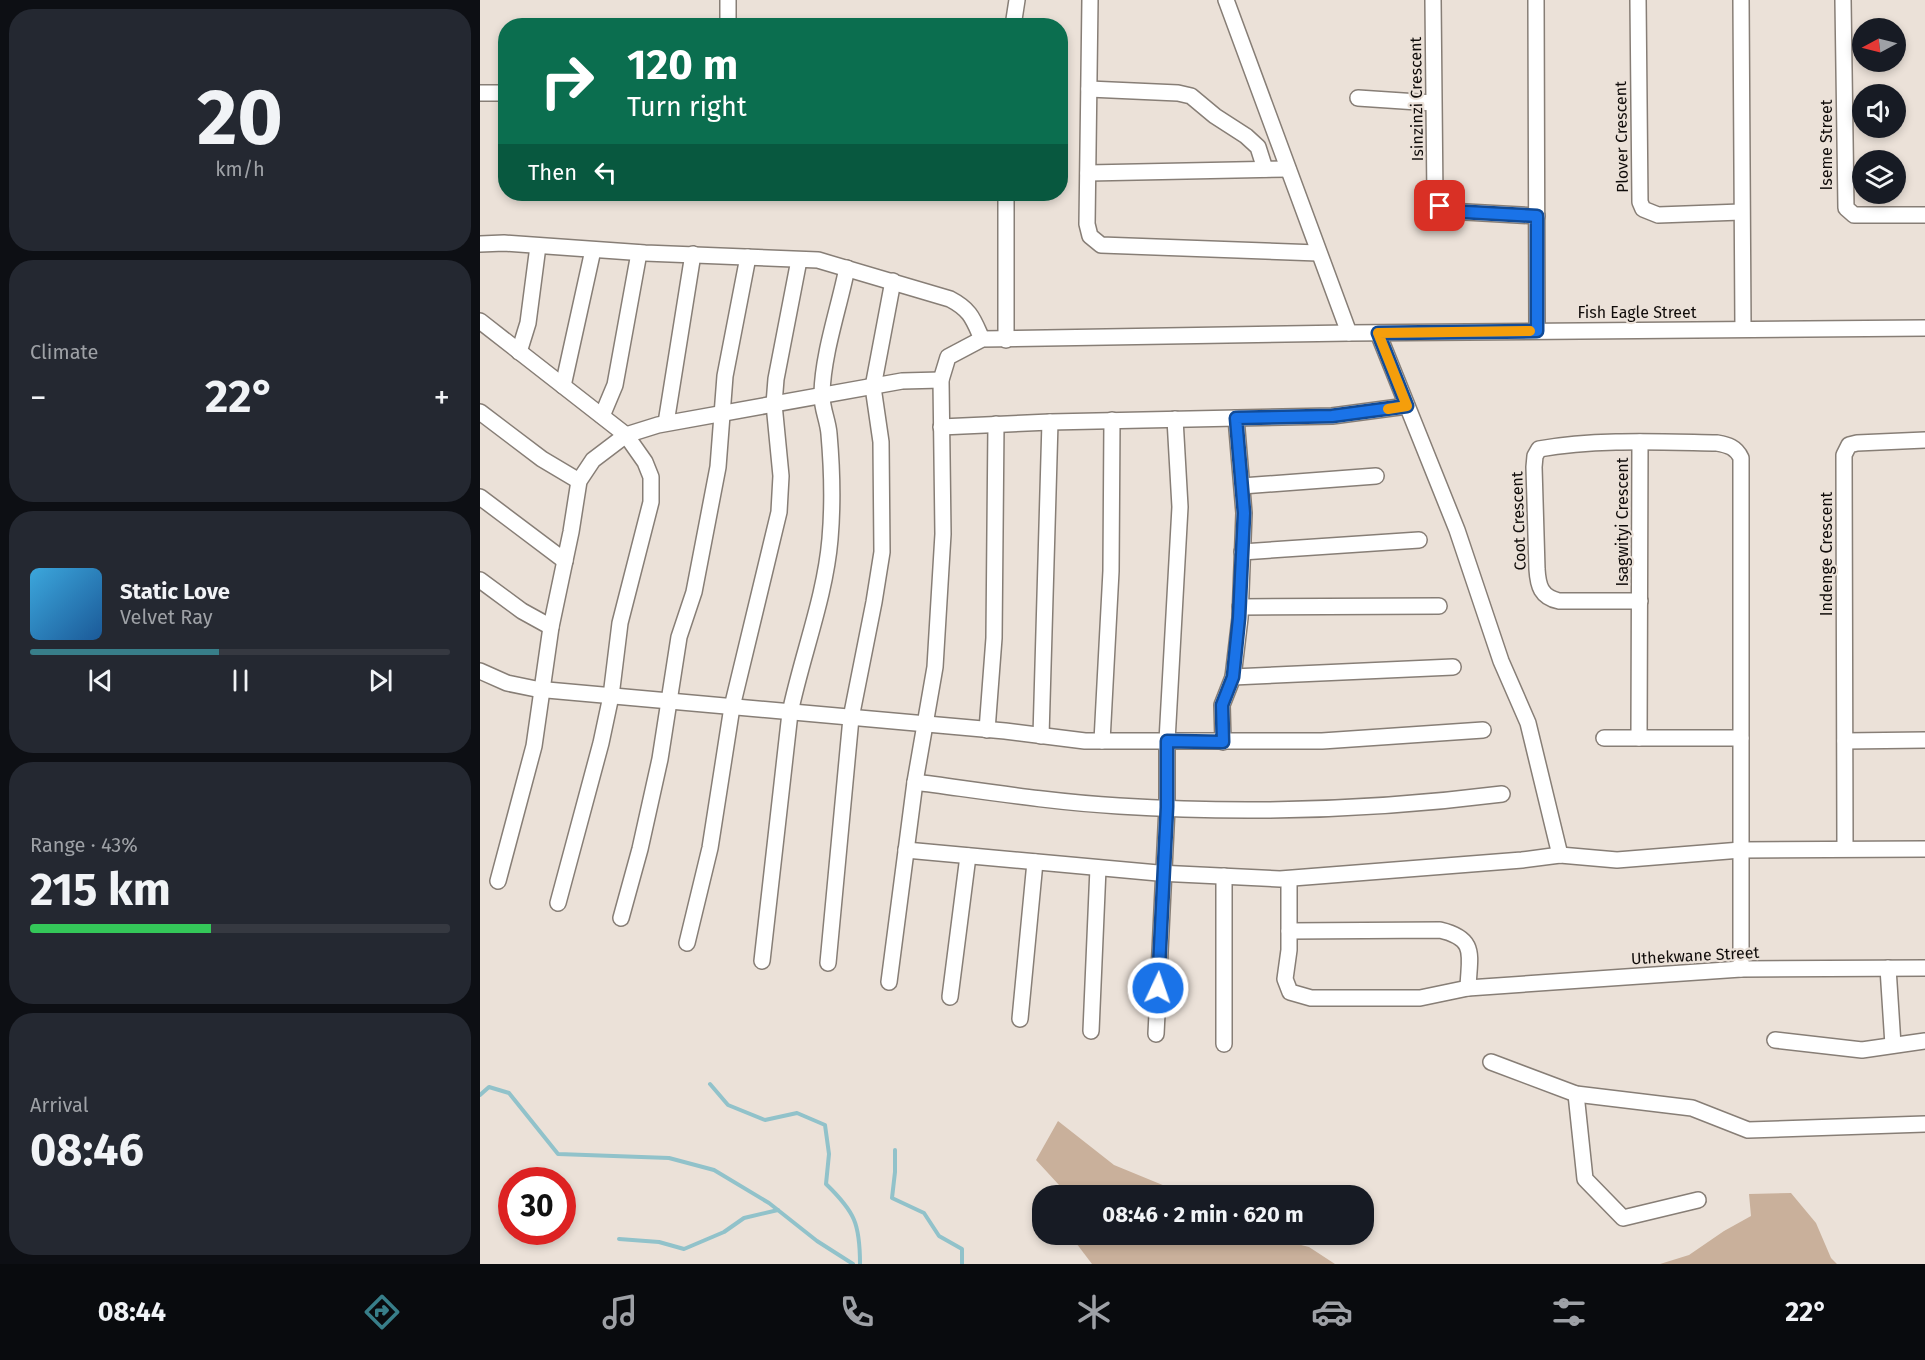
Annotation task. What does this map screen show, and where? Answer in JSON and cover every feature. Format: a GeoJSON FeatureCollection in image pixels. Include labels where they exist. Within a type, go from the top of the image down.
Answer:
{"type":"FeatureCollection","features":[{"type":"Feature","properties":{"kind":"street"},"geometry":{"type":"LineString","coordinates":[[728,0],[728,18]]}},
{"type":"Feature","properties":{"kind":"street"},"geometry":{"type":"LineString","coordinates":[[1015,18],[1017,0]]}},
{"type":"Feature","properties":{"kind":"street"},"geometry":{"type":"LineString","coordinates":[[1090,0],[1087,224],[1090,236],[1101,245],[1318,254]]}},
{"type":"Feature","properties":{"kind":"street"},"geometry":{"type":"LineString","coordinates":[[1226,0],[1349,333]]}},
{"type":"Feature","properties":{"kind":"street","name":"Isinzinzi Crescent"},"geometry":{"type":"LineString","coordinates":[[1433,0],[1432,103],[1435,199],[1448,211],[1537,216]]}},
{"type":"Feature","properties":{"kind":"street"},"geometry":{"type":"LineString","coordinates":[[1536,0],[1537,331]]}},
{"type":"Feature","properties":{"kind":"street","name":"Plover Crescent"},"geometry":{"type":"LineString","coordinates":[[1638,0],[1640,202],[1643,209],[1658,215],[1742,212]]}},
{"type":"Feature","properties":{"kind":"street"},"geometry":{"type":"LineString","coordinates":[[1741,0],[1743,329]]}},
{"type":"Feature","properties":{"kind":"street","name":"Iseme Street"},"geometry":{"type":"LineString","coordinates":[[1843,0],[1846,208],[1854,215],[1925,215]]}},
{"type":"Feature","properties":{"kind":"street"},"geometry":{"type":"LineString","coordinates":[[1089,89],[1178,93],[1191,96],[1258,147],[1266,169]]}},
{"type":"Feature","properties":{"kind":"street"},"geometry":{"type":"LineString","coordinates":[[480,93],[498,93]]}},
{"type":"Feature","properties":{"kind":"street"},"geometry":{"type":"LineString","coordinates":[[1358,98],[1432,103]]}},
{"type":"Feature","properties":{"kind":"street"},"geometry":{"type":"LineString","coordinates":[[1088,173],[1288,169]]}},
{"type":"Feature","properties":{"kind":"street"},"geometry":{"type":"LineString","coordinates":[[1006,201],[1006,340]]}},
{"type":"Feature","properties":{"kind":"street"},"geometry":{"type":"LineString","coordinates":[[480,244],[818,260],[950,299],[964,306],[972,316],[982,339],[948,357],[941,380],[943,534],[935,667],[915,782],[889,982]]}},
{"type":"Feature","properties":{"kind":"street"},"geometry":{"type":"LineString","coordinates":[[519,352],[528,322],[538,246]]}},
{"type":"Feature","properties":{"kind":"street"},"geometry":{"type":"LineString","coordinates":[[563,386],[593,250]]}},
{"type":"Feature","properties":{"kind":"street"},"geometry":{"type":"LineString","coordinates":[[602,416],[615,385],[639,253]]}},
{"type":"Feature","properties":{"kind":"street"},"geometry":{"type":"LineString","coordinates":[[666,423],[693,254]]}},
{"type":"Feature","properties":{"kind":"street"},"geometry":{"type":"LineString","coordinates":[[621,918],[640,849],[657,771],[679,637],[694,592],[718,467],[720,414],[725,376],[748,256]]}},
{"type":"Feature","properties":{"kind":"street"},"geometry":{"type":"LineString","coordinates":[[687,943],[710,848],[732,707],[779,512],[781,476],[774,404],[776,379],[800,260]]}},
{"type":"Feature","properties":{"kind":"street"},"geometry":{"type":"LineString","coordinates":[[762,961],[790,713],[798,674],[823,589],[830,539],[832,492],[829,431],[821,396],[824,372],[847,268]]}},
{"type":"Feature","properties":{"kind":"street"},"geometry":{"type":"LineString","coordinates":[[828,963],[851,718],[882,552],[881,442],[873,387],[893,281]]}},
{"type":"Feature","properties":{"kind":"street"},"geometry":{"type":"LineString","coordinates":[[480,321],[626,435],[645,462],[651,477],[651,502],[620,623],[610,696],[596,762],[558,903]]}},
{"type":"Feature","properties":{"kind":"street","name":"Fish Eagle Street"},"geometry":{"type":"LineString","coordinates":[[982,339],[1925,328]]}},
{"type":"Feature","properties":{"kind":"street"},"geometry":{"type":"LineString","coordinates":[[1378,333],[1457,530],[1501,661],[1528,723],[1560,855]]}},
{"type":"Feature","properties":{"kind":"street"},"geometry":{"type":"LineString","coordinates":[[498,881],[534,746],[551,627],[579,481],[593,460],[626,435],[666,423],[902,381],[941,380]]}},
{"type":"Feature","properties":{"kind":"street"},"geometry":{"type":"LineString","coordinates":[[941,427],[1112,420],[1332,416],[1407,406]]}},
{"type":"Feature","properties":{"kind":"street"},"geometry":{"type":"LineString","coordinates":[[480,412],[542,459],[579,481]]}},
{"type":"Feature","properties":{"kind":"street"},"geometry":{"type":"LineString","coordinates":[[1223,742],[1222,705],[1233,677],[1240,607],[1244,513],[1236,418]]}},
{"type":"Feature","properties":{"kind":"street"},"geometry":{"type":"LineString","coordinates":[[1156,1034],[1167,807],[1167,741],[1180,507],[1175,419]]}},
{"type":"Feature","properties":{"kind":"street"},"geometry":{"type":"LineString","coordinates":[[1102,741],[1111,571],[1112,420]]}},
{"type":"Feature","properties":{"kind":"street"},"geometry":{"type":"LineString","coordinates":[[1041,736],[1050,422]]}},
{"type":"Feature","properties":{"kind":"street"},"geometry":{"type":"LineString","coordinates":[[987,730],[994,638],[996,424]]}},
{"type":"Feature","properties":{"kind":"street","name":"Indenge Crescent"},"geometry":{"type":"LineString","coordinates":[[1845,848],[1844,455],[1849,445],[1857,443],[1925,440]]}},
{"type":"Feature","properties":{"kind":"street","name":"Isagwityi Crescent"},"geometry":{"type":"LineString","coordinates":[[1639,738],[1640,442],[1729,445],[1738,451],[1742,458],[1741,969]]}},
{"type":"Feature","properties":{"kind":"street","name":"Coot Crescent"},"geometry":{"type":"LineString","coordinates":[[1640,442],[1570,445],[1539,449],[1534,456],[1537,569],[1538,584],[1543,594],[1559,601],[1640,601]]}},
{"type":"Feature","properties":{"kind":"street"},"geometry":{"type":"LineString","coordinates":[[1242,486],[1376,476]]}},
{"type":"Feature","properties":{"kind":"street"},"geometry":{"type":"LineString","coordinates":[[480,497],[565,561]]}},
{"type":"Feature","properties":{"kind":"street"},"geometry":{"type":"LineString","coordinates":[[1242,552],[1419,540]]}},
{"type":"Feature","properties":{"kind":"street"},"geometry":{"type":"LineString","coordinates":[[480,580],[522,611],[551,627]]}},
{"type":"Feature","properties":{"kind":"street"},"geometry":{"type":"LineString","coordinates":[[1240,607],[1439,606]]}},
{"type":"Feature","properties":{"kind":"street"},"geometry":{"type":"LineString","coordinates":[[1233,677],[1453,667]]}},
{"type":"Feature","properties":{"kind":"street"},"geometry":{"type":"LineString","coordinates":[[481,677],[543,690],[1102,741],[1322,741],[1483,730]]}},
{"type":"Feature","properties":{"kind":"street"},"geometry":{"type":"LineString","coordinates":[[1604,738],[1741,738]]}},
{"type":"Feature","properties":{"kind":"street"},"geometry":{"type":"LineString","coordinates":[[1845,741],[1925,740]]}},
{"type":"Feature","properties":{"kind":"street"},"geometry":{"type":"LineString","coordinates":[[915,782],[1119,806],[1167,807],[1250,808],[1418,804],[1502,794]]}},
{"type":"Feature","properties":{"kind":"street"},"geometry":{"type":"LineString","coordinates":[[906,850],[1164,874],[1289,879],[1522,861],[1560,855],[1617,860],[1742,850],[1925,849]]}},
{"type":"Feature","properties":{"kind":"street"},"geometry":{"type":"LineString","coordinates":[[950,997],[968,856]]}},
{"type":"Feature","properties":{"kind":"street"},"geometry":{"type":"LineString","coordinates":[[1020,1019],[1035,862]]}},
{"type":"Feature","properties":{"kind":"street"},"geometry":{"type":"LineString","coordinates":[[1091,1030],[1098,868]]}},
{"type":"Feature","properties":{"kind":"street"},"geometry":{"type":"LineString","coordinates":[[1224,876],[1224,1044]]}},
{"type":"Feature","properties":{"kind":"street"},"geometry":{"type":"LineString","coordinates":[[1289,879],[1289,930],[1440,930],[1456,934],[1467,942],[1468,988]]}},
{"type":"Feature","properties":{"kind":"street","name":"Uthekwane Street"},"geometry":{"type":"LineString","coordinates":[[1289,930],[1285,979],[1290,992],[1311,998],[1420,998],[1468,988],[1741,969],[1925,968]]}},
{"type":"Feature","properties":{"kind":"street"},"geometry":{"type":"LineString","coordinates":[[1888,968],[1893,1045]]}},
{"type":"Feature","properties":{"kind":"street"},"geometry":{"type":"LineString","coordinates":[[1775,1041],[1862,1050],[1925,1041]]}},
{"type":"Feature","properties":{"kind":"street"},"geometry":{"type":"LineString","coordinates":[[1491,1062],[1576,1094],[1680,1105],[1703,1111],[1748,1130],[1925,1124]]}},
{"type":"Feature","properties":{"kind":"street"},"geometry":{"type":"LineString","coordinates":[[1576,1094],[1585,1179],[1623,1218],[1698,1200]]}},
{"type":"Feature","properties":{"kind":"shaded area"},"geometry":{"type":"Polygon","coordinates":[[[1058,1121],[1114,1165],[1163,1185],[1059,1185],[1036,1160],[1058,1121]]]}},
{"type":"Feature","properties":{"kind":"shaded area"},"geometry":{"type":"Polygon","coordinates":[[[1791,1193],[1816,1223],[1831,1258],[1837,1264],[1660,1264],[1689,1255],[1751,1216],[1749,1194],[1791,1193]]]}},
{"type":"Feature","properties":{"kind":"shaded area"},"geometry":{"type":"Polygon","coordinates":[[[1078,1245],[1301,1245],[1309,1247],[1335,1264],[1092,1264],[1078,1245]]]}},
{"type":"Feature","properties":{"kind":"waterway"},"geometry":{"type":"LineString","coordinates":[[710,1084],[728,1105],[765,1120],[797,1113],[825,1125],[829,1154],[826,1184],[844,1203],[854,1220],[859,1239],[860,1264]]}},
{"type":"Feature","properties":{"kind":"waterway"},"geometry":{"type":"LineString","coordinates":[[480,1095],[489,1087],[509,1093],[558,1154],[669,1158],[714,1170],[769,1203],[817,1241],[853,1264]]}},
{"type":"Feature","properties":{"kind":"waterway"},"geometry":{"type":"LineString","coordinates":[[895,1150],[892,1198],[924,1213],[939,1236],[962,1249],[962,1264]]}},
{"type":"Feature","properties":{"kind":"waterway"},"geometry":{"type":"LineString","coordinates":[[619,1239],[659,1242],[684,1249],[724,1232],[744,1218],[778,1210]]}},
{"type":"Feature","properties":{"kind":"slow traffic"},"geometry":{"type":"LineString","coordinates":[[1388,409],[1407,406],[1378,333],[1530,331]]}},
{"type":"Feature","properties":{"kind":"route"},"geometry":{"type":"LineString","coordinates":[[1158,988],[1167,807],[1167,741],[1223,742],[1222,705],[1233,677],[1239,618],[1244,513],[1236,418],[1332,416],[1407,406],[1378,333],[1537,331],[1537,216],[1448,211],[1440,206]]}}]}
